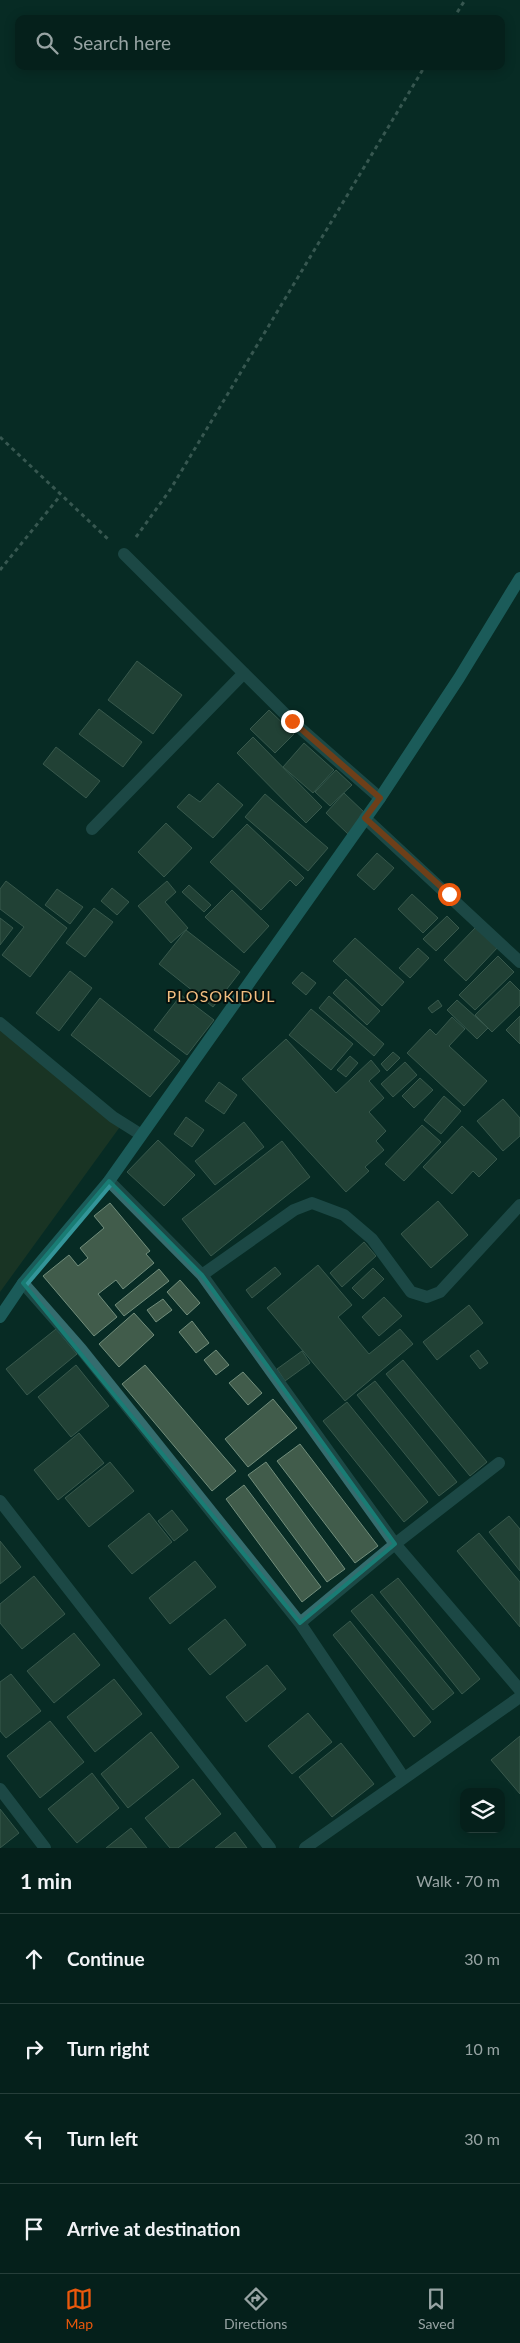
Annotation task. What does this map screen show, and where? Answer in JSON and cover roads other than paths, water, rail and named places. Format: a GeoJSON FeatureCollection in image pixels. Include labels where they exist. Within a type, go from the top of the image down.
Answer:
{"type":"FeatureCollection","features":[{"type":"Feature","properties":{"kind":"main road"},"geometry":{"type":"LineString","coordinates":[[0,1317],[23,1283],[109,1181],[140,1134],[380,798],[460,678],[520,578]]}},
{"type":"Feature","properties":{"kind":"street"},"geometry":{"type":"LineString","coordinates":[[124,554],[292,721],[380,798]]}},
{"type":"Feature","properties":{"kind":"street"},"geometry":{"type":"LineString","coordinates":[[92,829],[244,673]]}},
{"type":"Feature","properties":{"kind":"street"},"geometry":{"type":"LineString","coordinates":[[365,818],[520,962]]}},
{"type":"Feature","properties":{"kind":"street"},"geometry":{"type":"LineString","coordinates":[[0,1023],[113,1117],[140,1134]]}},
{"type":"Feature","properties":{"kind":"street"},"geometry":{"type":"LineString","coordinates":[[109,1181],[202,1275],[395,1544],[519,1698],[305,1848]]}},
{"type":"Feature","properties":{"kind":"street"},"geometry":{"type":"LineString","coordinates":[[202,1275],[294,1210],[312,1203],[344,1215],[372,1239],[411,1292],[427,1297],[440,1292],[520,1205]]}},
{"type":"Feature","properties":{"kind":"street"},"geometry":{"type":"LineString","coordinates":[[23,1283],[81,1349],[300,1623],[404,1778]]}},
{"type":"Feature","properties":{"kind":"street"},"geometry":{"type":"LineString","coordinates":[[300,1623],[395,1544],[498,1463]]}},
{"type":"Feature","properties":{"kind":"street"},"geometry":{"type":"LineString","coordinates":[[0,1501],[270,1848]]}},
{"type":"Feature","properties":{"kind":"street"},"geometry":{"type":"LineString","coordinates":[[0,1789],[45,1848]]}},
{"type":"Feature","properties":{"kind":"district","name":"PLOSOKIDUL"},"geometry":{"type":"Point","coordinates":[221,996]}}]}
